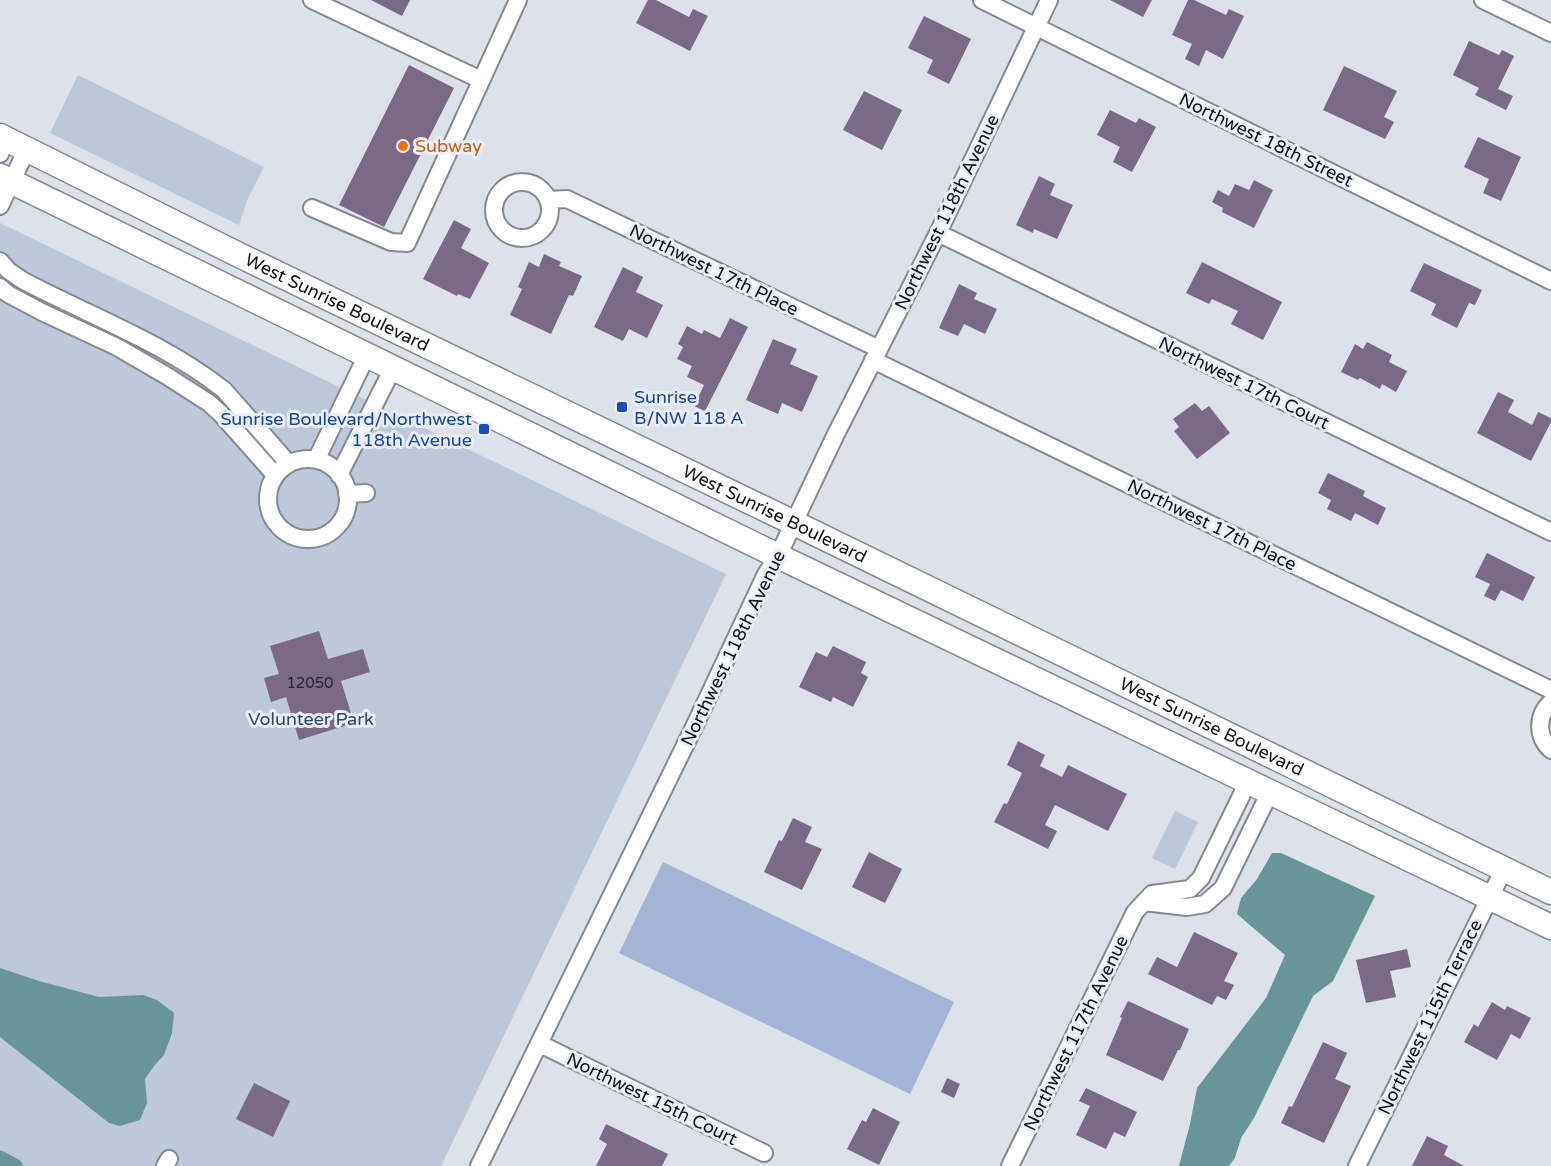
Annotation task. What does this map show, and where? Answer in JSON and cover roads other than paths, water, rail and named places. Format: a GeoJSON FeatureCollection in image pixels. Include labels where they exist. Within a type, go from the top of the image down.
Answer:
{"type":"FeatureCollection","features":[{"type":"Feature","properties":{"kind":"highway","name":"West Sunrise Boulevard"},"geometry":{"type":"LineString","coordinates":[[8,145],[794,523],[1551,892]]}},
{"type":"Feature","properties":{"kind":"highway","name":"West Sunrise Boulevard"},"geometry":{"type":"LineString","coordinates":[[6,179],[778,556],[1551,927]]}},
{"type":"Feature","properties":{"kind":"street"},"geometry":{"type":"LineString","coordinates":[[312,0],[481,80]]}},
{"type":"Feature","properties":{"kind":"street"},"geometry":{"type":"LineString","coordinates":[[312,208],[392,242],[407,243],[518,0]]}},
{"type":"Feature","properties":{"kind":"street","name":"Northwest 18th Street"},"geometry":{"type":"LineString","coordinates":[[982,0],[1551,281]]}},
{"type":"Feature","properties":{"kind":"street","name":"Northwest 118th Avenue"},"geometry":{"type":"LineString","coordinates":[[479,1166],[695,725],[766,574],[778,556],[876,354],[938,233],[1049,0]]}},
{"type":"Feature","properties":{"kind":"street"},"geometry":{"type":"LineString","coordinates":[[1483,0],[1551,33]]}},
{"type":"Feature","properties":{"kind":"street"},"geometry":{"type":"LineString","coordinates":[[0,207],[6,179],[8,145]]}},
{"type":"Feature","properties":{"kind":"street","name":"Northwest 17th Place"},"geometry":{"type":"LineString","coordinates":[[548,200],[567,199],[1551,690]]}},
{"type":"Feature","properties":{"kind":"street","name":"Northwest 17th Court"},"geometry":{"type":"LineString","coordinates":[[938,233],[1551,532]]}},
{"type":"Feature","properties":{"kind":"street"},"geometry":{"type":"LineString","coordinates":[[0,261],[22,280],[143,338],[211,380],[224,390],[289,464]]}},
{"type":"Feature","properties":{"kind":"street"},"geometry":{"type":"LineString","coordinates":[[0,287],[8,294],[117,347],[168,376],[209,404],[226,419],[276,475]]}},
{"type":"Feature","properties":{"kind":"street"},"geometry":{"type":"LineString","coordinates":[[316,460],[367,355]]}},
{"type":"Feature","properties":{"kind":"street"},"geometry":{"type":"LineString","coordinates":[[339,475],[393,368]]}},
{"type":"Feature","properties":{"kind":"street"},"geometry":{"type":"LineString","coordinates":[[302,460],[316,460],[329,465],[339,475],[346,487],[346,510],[335,529],[324,536],[300,539],[279,527],[272,516],[268,504],[270,484],[276,475],[289,464],[302,460]]}},
{"type":"Feature","properties":{"kind":"street"},"geometry":{"type":"LineString","coordinates":[[347,494],[366,493]]}},
{"type":"Feature","properties":{"kind":"street"},"geometry":{"type":"LineString","coordinates":[[1551,702],[1545,707],[1539,728],[1542,738],[1551,750]]}},
{"type":"Feature","properties":{"kind":"street"},"geometry":{"type":"LineString","coordinates":[[1144,902],[1152,894],[1190,890],[1201,878],[1248,782]]}},
{"type":"Feature","properties":{"kind":"street"},"geometry":{"type":"LineString","coordinates":[[1144,902],[1187,907],[1204,903],[1223,888],[1270,792]]}},
{"type":"Feature","properties":{"kind":"street"},"geometry":{"type":"LineString","coordinates":[[1215,849],[1237,859]]}},
{"type":"Feature","properties":{"kind":"street","name":"Northwest 115th Terrace"},"geometry":{"type":"LineString","coordinates":[[1357,1166],[1504,869]]}},
{"type":"Feature","properties":{"kind":"street","name":"Northwest 117th Avenue"},"geometry":{"type":"LineString","coordinates":[[1010,1166],[1135,912],[1144,902]]}},
{"type":"Feature","properties":{"kind":"street","name":"Northwest 15th Court"},"geometry":{"type":"LineString","coordinates":[[540,1044],[764,1153]]}},
{"type":"Feature","properties":{"kind":"waterway"},"geometry":{"type":"LineString","coordinates":[[0,1158],[15,1166]]}},
{"type":"Feature","properties":{"kind":"place","name":"Subway"},"geometry":{"type":"Point","coordinates":[403,146]}},
{"type":"Feature","properties":{"kind":"place","name":"Sunrise B/NW 118 A"},"geometry":{"type":"Point","coordinates":[622,407]}},
{"type":"Feature","properties":{"kind":"place","name":"Sunrise Boulevard/Northwest 118th Avenue"},"geometry":{"type":"Point","coordinates":[484,429]}},
{"type":"Feature","properties":{"kind":"park label","name":"Volunteer Park"},"geometry":{"type":"Point","coordinates":[311,719]}}]}
